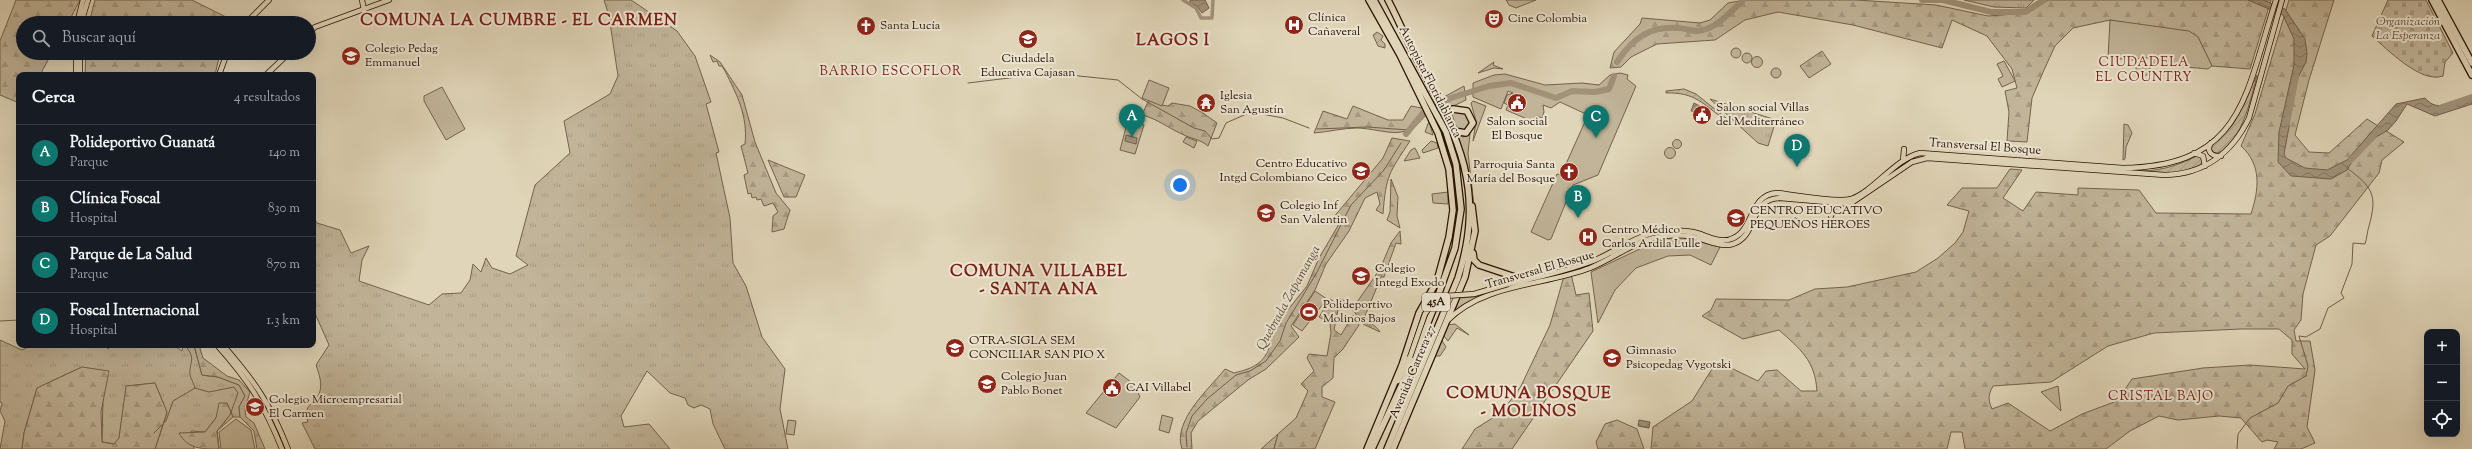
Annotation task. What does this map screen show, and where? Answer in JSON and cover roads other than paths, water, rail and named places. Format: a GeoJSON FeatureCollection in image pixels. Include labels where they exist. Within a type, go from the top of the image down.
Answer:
{"type":"FeatureCollection","features":[{"type":"Feature","properties":{"kind":"highway"},"geometry":{"type":"LineString","coordinates":[[1369,0],[1421,91]]}},
{"type":"Feature","properties":{"kind":"highway","name":"Autopista Floridablanca"},"geometry":{"type":"LineString","coordinates":[[1372,449],[1404,381],[1433,310],[1461,219],[1460,189],[1451,146],[1436,122],[1374,0]]}},
{"type":"Feature","properties":{"kind":"highway","name":"Autopista Floridablanca"},"geometry":{"type":"LineString","coordinates":[[1387,449],[1420,366],[1454,290],[1462,266],[1469,228],[1469,189],[1464,163],[1454,131],[1388,0]]}},
{"type":"Feature","properties":{"kind":"highway"},"geometry":{"type":"LineString","coordinates":[[2432,0],[2472,75]]}},
{"type":"Feature","properties":{"kind":"highway"},"geometry":{"type":"LineString","coordinates":[[2438,0],[2472,64]]}},
{"type":"Feature","properties":{"kind":"highway"},"geometry":{"type":"LineString","coordinates":[[1453,109],[1467,111],[1473,122],[1466,133],[1454,131]]}},
{"type":"Feature","properties":{"kind":"highway"},"geometry":{"type":"LineString","coordinates":[[1436,122],[1449,169],[1453,210],[1450,258]]}},
{"type":"Feature","properties":{"kind":"highway","name":"Avenida Carrera 27"},"geometry":{"type":"LineString","coordinates":[[1393,449],[1465,277],[1473,247],[1476,219],[1469,189]]}},
{"type":"Feature","properties":{"kind":"highway","name":"Avenida Carrera 27"},"geometry":{"type":"LineString","coordinates":[[1367,449],[1391,392],[1417,318],[1437,281],[1449,237],[1453,210]]}},
{"type":"Feature","properties":{"kind":"highway"},"geometry":{"type":"LineString","coordinates":[[1473,247],[1473,256],[1477,263],[1524,280]]}},
{"type":"Feature","properties":{"kind":"highway"},"geometry":{"type":"LineString","coordinates":[[1418,388],[1420,366]]}},
{"type":"Feature","properties":{"kind":"highway"},"geometry":{"type":"LineString","coordinates":[[1382,413],[1404,381]]}},
{"type":"Feature","properties":{"kind":"main road"},"geometry":{"type":"LineString","coordinates":[[79,16],[83,0]]}},
{"type":"Feature","properties":{"kind":"main road"},"geometry":{"type":"LineString","coordinates":[[82,16],[88,0]]}},
{"type":"Feature","properties":{"kind":"main road"},"geometry":{"type":"LineString","coordinates":[[253,16],[269,0]]}},
{"type":"Feature","properties":{"kind":"main road"},"geometry":{"type":"LineString","coordinates":[[362,0],[364,10]]}},
{"type":"Feature","properties":{"kind":"main road"},"geometry":{"type":"LineString","coordinates":[[316,27],[389,0]]}},
{"type":"Feature","properties":{"kind":"main road","name":"Transversal El Bosque"},"geometry":{"type":"LineString","coordinates":[[1391,392],[1410,357],[1425,314],[1433,303],[1445,296],[1474,294],[1592,261],[1641,237],[1659,232],[1687,231],[1720,240],[1729,240],[1743,232],[1756,205],[1767,195],[1778,193],[1849,199],[1860,194],[1912,156],[1924,152],[2124,168],[2150,167],[2172,163],[2211,143],[2231,123],[2248,93],[2275,1]]}},
{"type":"Feature","properties":{"kind":"main road","name":"Transversal El Bosque"},"geometry":{"type":"LineString","coordinates":[[1446,322],[1461,308],[1479,298],[1589,268],[1651,238],[1682,235],[1721,244],[1735,243],[1747,232],[1760,206],[1770,200],[1780,198],[1835,204],[1855,202],[1912,162],[1925,158],[2165,175],[2186,173],[2205,166],[2222,155],[2239,136],[2249,118],[2282,2]]}},
{"type":"Feature","properties":{"kind":"main road"},"geometry":{"type":"LineString","coordinates":[[76,60],[76,72]]}},
{"type":"Feature","properties":{"kind":"main road"},"geometry":{"type":"LineString","coordinates":[[80,60],[80,72]]}},
{"type":"Feature","properties":{"kind":"main road"},"geometry":{"type":"LineString","coordinates":[[221,72],[225,60]]}},
{"type":"Feature","properties":{"kind":"main road"},"geometry":{"type":"LineString","coordinates":[[269,72],[282,60]]}},
{"type":"Feature","properties":{"kind":"main road"},"geometry":{"type":"LineString","coordinates":[[2211,143],[2209,149],[2212,155],[2222,155]]}},
{"type":"Feature","properties":{"kind":"main road"},"geometry":{"type":"LineString","coordinates":[[1902,163],[1905,156],[1904,149]]}},
{"type":"Feature","properties":{"kind":"main road"},"geometry":{"type":"LineString","coordinates":[[2194,153],[2203,156],[2205,166]]}},
{"type":"Feature","properties":{"kind":"main road"},"geometry":{"type":"LineString","coordinates":[[1831,216],[1835,204]]}},
{"type":"Feature","properties":{"kind":"main road"},"geometry":{"type":"LineString","coordinates":[[219,348],[258,396],[268,414],[282,449]]}},
{"type":"Feature","properties":{"kind":"main road"},"geometry":{"type":"LineString","coordinates":[[225,348],[261,391],[273,412],[288,449]]}},
{"type":"Feature","properties":{"kind":"water"},"geometry":{"type":"Polygon","coordinates":[[[1190,0],[1205,0],[1209,8],[1202,13],[1197,6],[1190,3],[1190,0]]]}},
{"type":"Feature","properties":{"kind":"water"},"geometry":{"type":"Polygon","coordinates":[[[2248,0],[2263,0],[2285,9],[2305,39],[2307,53],[2306,62],[2290,93],[2289,127],[2284,154],[2286,158],[2305,168],[2327,170],[2347,160],[2396,104],[2425,98],[2430,103],[2441,106],[2447,106],[2472,99],[2472,104],[2435,116],[2407,104],[2388,130],[2368,142],[2357,153],[2347,170],[2331,179],[2291,176],[2278,162],[2279,132],[2294,65],[2294,39],[2283,15],[2248,0]]]}},
{"type":"Feature","properties":{"kind":"water"},"geometry":{"type":"Polygon","coordinates":[[[1694,103],[1700,106],[1699,113],[1691,111],[1694,103]]]}},
{"type":"Feature","properties":{"kind":"water"},"geometry":{"type":"Polygon","coordinates":[[[1126,135],[1137,138],[1136,144],[1125,141],[1126,135]]]}},
{"type":"Feature","properties":{"kind":"water"},"geometry":{"type":"Polygon","coordinates":[[[1639,420],[1650,422],[1649,428],[1638,426],[1639,420]]]}},
{"type":"Feature","properties":{"kind":"waterway"},"geometry":{"type":"LineString","coordinates":[[1183,0],[1196,8],[1201,18],[1212,18],[1213,0]]}},
{"type":"Feature","properties":{"kind":"waterway","name":"Quebrada Zapamanga"},"geometry":{"type":"LineString","coordinates":[[1617,62],[1635,41],[1650,32],[1668,28],[1680,28],[1692,31],[1704,30],[1722,20],[1743,0]]}},
{"type":"Feature","properties":{"kind":"waterway","name":"Quebrada Zapamanga"},"geometry":{"type":"LineString","coordinates":[[1922,0],[1943,0],[1991,12],[2025,12],[2044,0]]}},
{"type":"Feature","properties":{"kind":"waterway"},"geometry":{"type":"LineString","coordinates":[[968,83],[1050,73],[1118,80],[1142,99],[1194,128],[1205,131],[1212,139],[1219,138],[1226,123],[1251,112],[1283,118],[1309,128]]}},
{"type":"Feature","properties":{"kind":"waterway","name":"Quebrada Zapamanga"},"geometry":{"type":"LineString","coordinates":[[1406,134],[1424,112],[1451,98],[1489,86],[1511,83],[1556,98],[1572,91],[1595,92],[1609,89],[1614,76]]}},
{"type":"Feature","properties":{"kind":"waterway"},"geometry":{"type":"LineString","coordinates":[[2287,123],[2296,77]]}},
{"type":"Feature","properties":{"kind":"waterway"},"geometry":{"type":"LineString","coordinates":[[2442,107],[2472,97]]}},
{"type":"Feature","properties":{"kind":"waterway"},"geometry":{"type":"LineString","coordinates":[[1317,129],[1367,127],[1409,130]]}},
{"type":"Feature","properties":{"kind":"waterway"},"geometry":{"type":"LineString","coordinates":[[2351,160],[2374,136]]}},
{"type":"Feature","properties":{"kind":"waterway","name":"Quebrada Zapamanga"},"geometry":{"type":"LineString","coordinates":[[1187,447],[1186,433],[1192,416],[1207,399],[1236,375],[1250,371],[1266,361],[1280,341],[1286,323],[1316,274],[1351,205],[1384,170],[1401,143]]}},
{"type":"Feature","properties":{"kind":"waterway"},"geometry":{"type":"LineString","coordinates":[[2237,449],[2238,434],[2250,418],[2278,403],[2288,386],[2306,376],[2308,366],[2299,336],[2306,337],[2320,329],[2328,308],[2344,298],[2341,293],[2352,264],[2353,243],[2365,244],[2373,206],[2371,192],[2367,186],[2347,168]]}},
{"type":"Feature","properties":{"kind":"waterway","name":"Quebrada Zapamanga"},"geometry":{"type":"LineString","coordinates":[[0,321],[16,320]]}},
{"type":"Feature","properties":{"kind":"waterway","name":"Quebrada Zapamanga"},"geometry":{"type":"LineString","coordinates":[[187,348],[192,357],[190,375],[195,388],[209,392],[234,387],[238,393],[230,415],[217,431],[219,449]]}},
{"type":"Feature","properties":{"kind":"waterway"},"geometry":{"type":"LineString","coordinates":[[154,433],[166,421],[173,401],[195,388]]}},
{"type":"Feature","properties":{"kind":"place","name":"Cine Colombia"},"geometry":{"type":"Point","coordinates":[1494,19]}},
{"type":"Feature","properties":{"kind":"place","name":"Clínica Cañaveral"},"geometry":{"type":"Point","coordinates":[1294,25]}},
{"type":"Feature","properties":{"kind":"place","name":"Santa Lucía"},"geometry":{"type":"Point","coordinates":[866,26]}},
{"type":"Feature","properties":{"kind":"place","name":"Ciudadela Educativa Cajasan"},"geometry":{"type":"Point","coordinates":[1028,39]}},
{"type":"Feature","properties":{"kind":"place","name":"Colegio Pedag Emmanuel"},"geometry":{"type":"Point","coordinates":[351,56]}},
{"type":"Feature","properties":{"kind":"place","name":"Iglesia San Agustín"},"geometry":{"type":"Point","coordinates":[1206,103]}},
{"type":"Feature","properties":{"kind":"place","name":"Salon social El Bosque"},"geometry":{"type":"Point","coordinates":[1517,103]}},
{"type":"Feature","properties":{"kind":"place","name":"Salon social Villas del Mediterráneo"},"geometry":{"type":"Point","coordinates":[1702,115]}},
{"type":"Feature","properties":{"kind":"place","name":"Polideportivo Guanatá"},"geometry":{"type":"Point","coordinates":[1132,137]}},
{"type":"Feature","properties":{"kind":"place","name":"Parque de La Salud"},"geometry":{"type":"Point","coordinates":[1596,138]}},
{"type":"Feature","properties":{"kind":"place","name":"Foscal Internacional"},"geometry":{"type":"Point","coordinates":[1797,167]}},
{"type":"Feature","properties":{"kind":"place","name":"Centro Educativo Intgd Colombiano Ceico"},"geometry":{"type":"Point","coordinates":[1361,171]}},
{"type":"Feature","properties":{"kind":"place","name":"Parroquia Santa María del Bosque"},"geometry":{"type":"Point","coordinates":[1569,172]}},
{"type":"Feature","properties":{"kind":"place","name":"Colegio Inf San Valentin"},"geometry":{"type":"Point","coordinates":[1266,213]}},
{"type":"Feature","properties":{"kind":"place","name":"Clínica Foscal"},"geometry":{"type":"Point","coordinates":[1578,218]}},
{"type":"Feature","properties":{"kind":"place","name":"CENTRO EDUCATIVO PEQUEÑOS HEROES"},"geometry":{"type":"Point","coordinates":[1736,218]}},
{"type":"Feature","properties":{"kind":"place","name":"Centro Médico Carlos Ardila Lulle"},"geometry":{"type":"Point","coordinates":[1588,237]}},
{"type":"Feature","properties":{"kind":"place","name":"Colegio Integd Exodo"},"geometry":{"type":"Point","coordinates":[1361,276]}},
{"type":"Feature","properties":{"kind":"place","name":"Polideportivo Molinos Bajos"},"geometry":{"type":"Point","coordinates":[1309,312]}},
{"type":"Feature","properties":{"kind":"place","name":"OTRA-SIGLA SEM CONCILIAR SAN PIO X"},"geometry":{"type":"Point","coordinates":[955,348]}},
{"type":"Feature","properties":{"kind":"place","name":"Gimnasio Psicopedag Vygotski"},"geometry":{"type":"Point","coordinates":[1612,358]}},
{"type":"Feature","properties":{"kind":"place","name":"Colegio Juan Pablo Bonet"},"geometry":{"type":"Point","coordinates":[987,384]}},
{"type":"Feature","properties":{"kind":"place","name":"CAI Villabel"},"geometry":{"type":"Point","coordinates":[1112,388]}},
{"type":"Feature","properties":{"kind":"place","name":"Colegio Microempresarial El Carmen"},"geometry":{"type":"Point","coordinates":[255,407]}},
{"type":"Feature","properties":{"kind":"district","name":"COMUNA LA CUMBRE - EL CARMEN"},"geometry":{"type":"Point","coordinates":[519,21]}},
{"type":"Feature","properties":{"kind":"district","name":"LAGOS I"},"geometry":{"type":"Point","coordinates":[1173,41]}},
{"type":"Feature","properties":{"kind":"district","name":"CIUDADELA EL COUNTRY"},"geometry":{"type":"Point","coordinates":[2144,70]}},
{"type":"Feature","properties":{"kind":"district","name":"BARRIO ESCOFLOR"},"geometry":{"type":"Point","coordinates":[891,72]}},
{"type":"Feature","properties":{"kind":"district","name":"COMUNA VILLABEL - SANTA ANA"},"geometry":{"type":"Point","coordinates":[1039,281]}},
{"type":"Feature","properties":{"kind":"district","name":"CRISTAL BAJO"},"geometry":{"type":"Point","coordinates":[2161,397]}},
{"type":"Feature","properties":{"kind":"district","name":"COMUNA BOSQUE - MOLINOS"},"geometry":{"type":"Point","coordinates":[1529,403]}},
{"type":"Feature","properties":{"kind":"park label","name":"Organización La Esperanza"},"geometry":{"type":"Point","coordinates":[2408,29]}}]}
